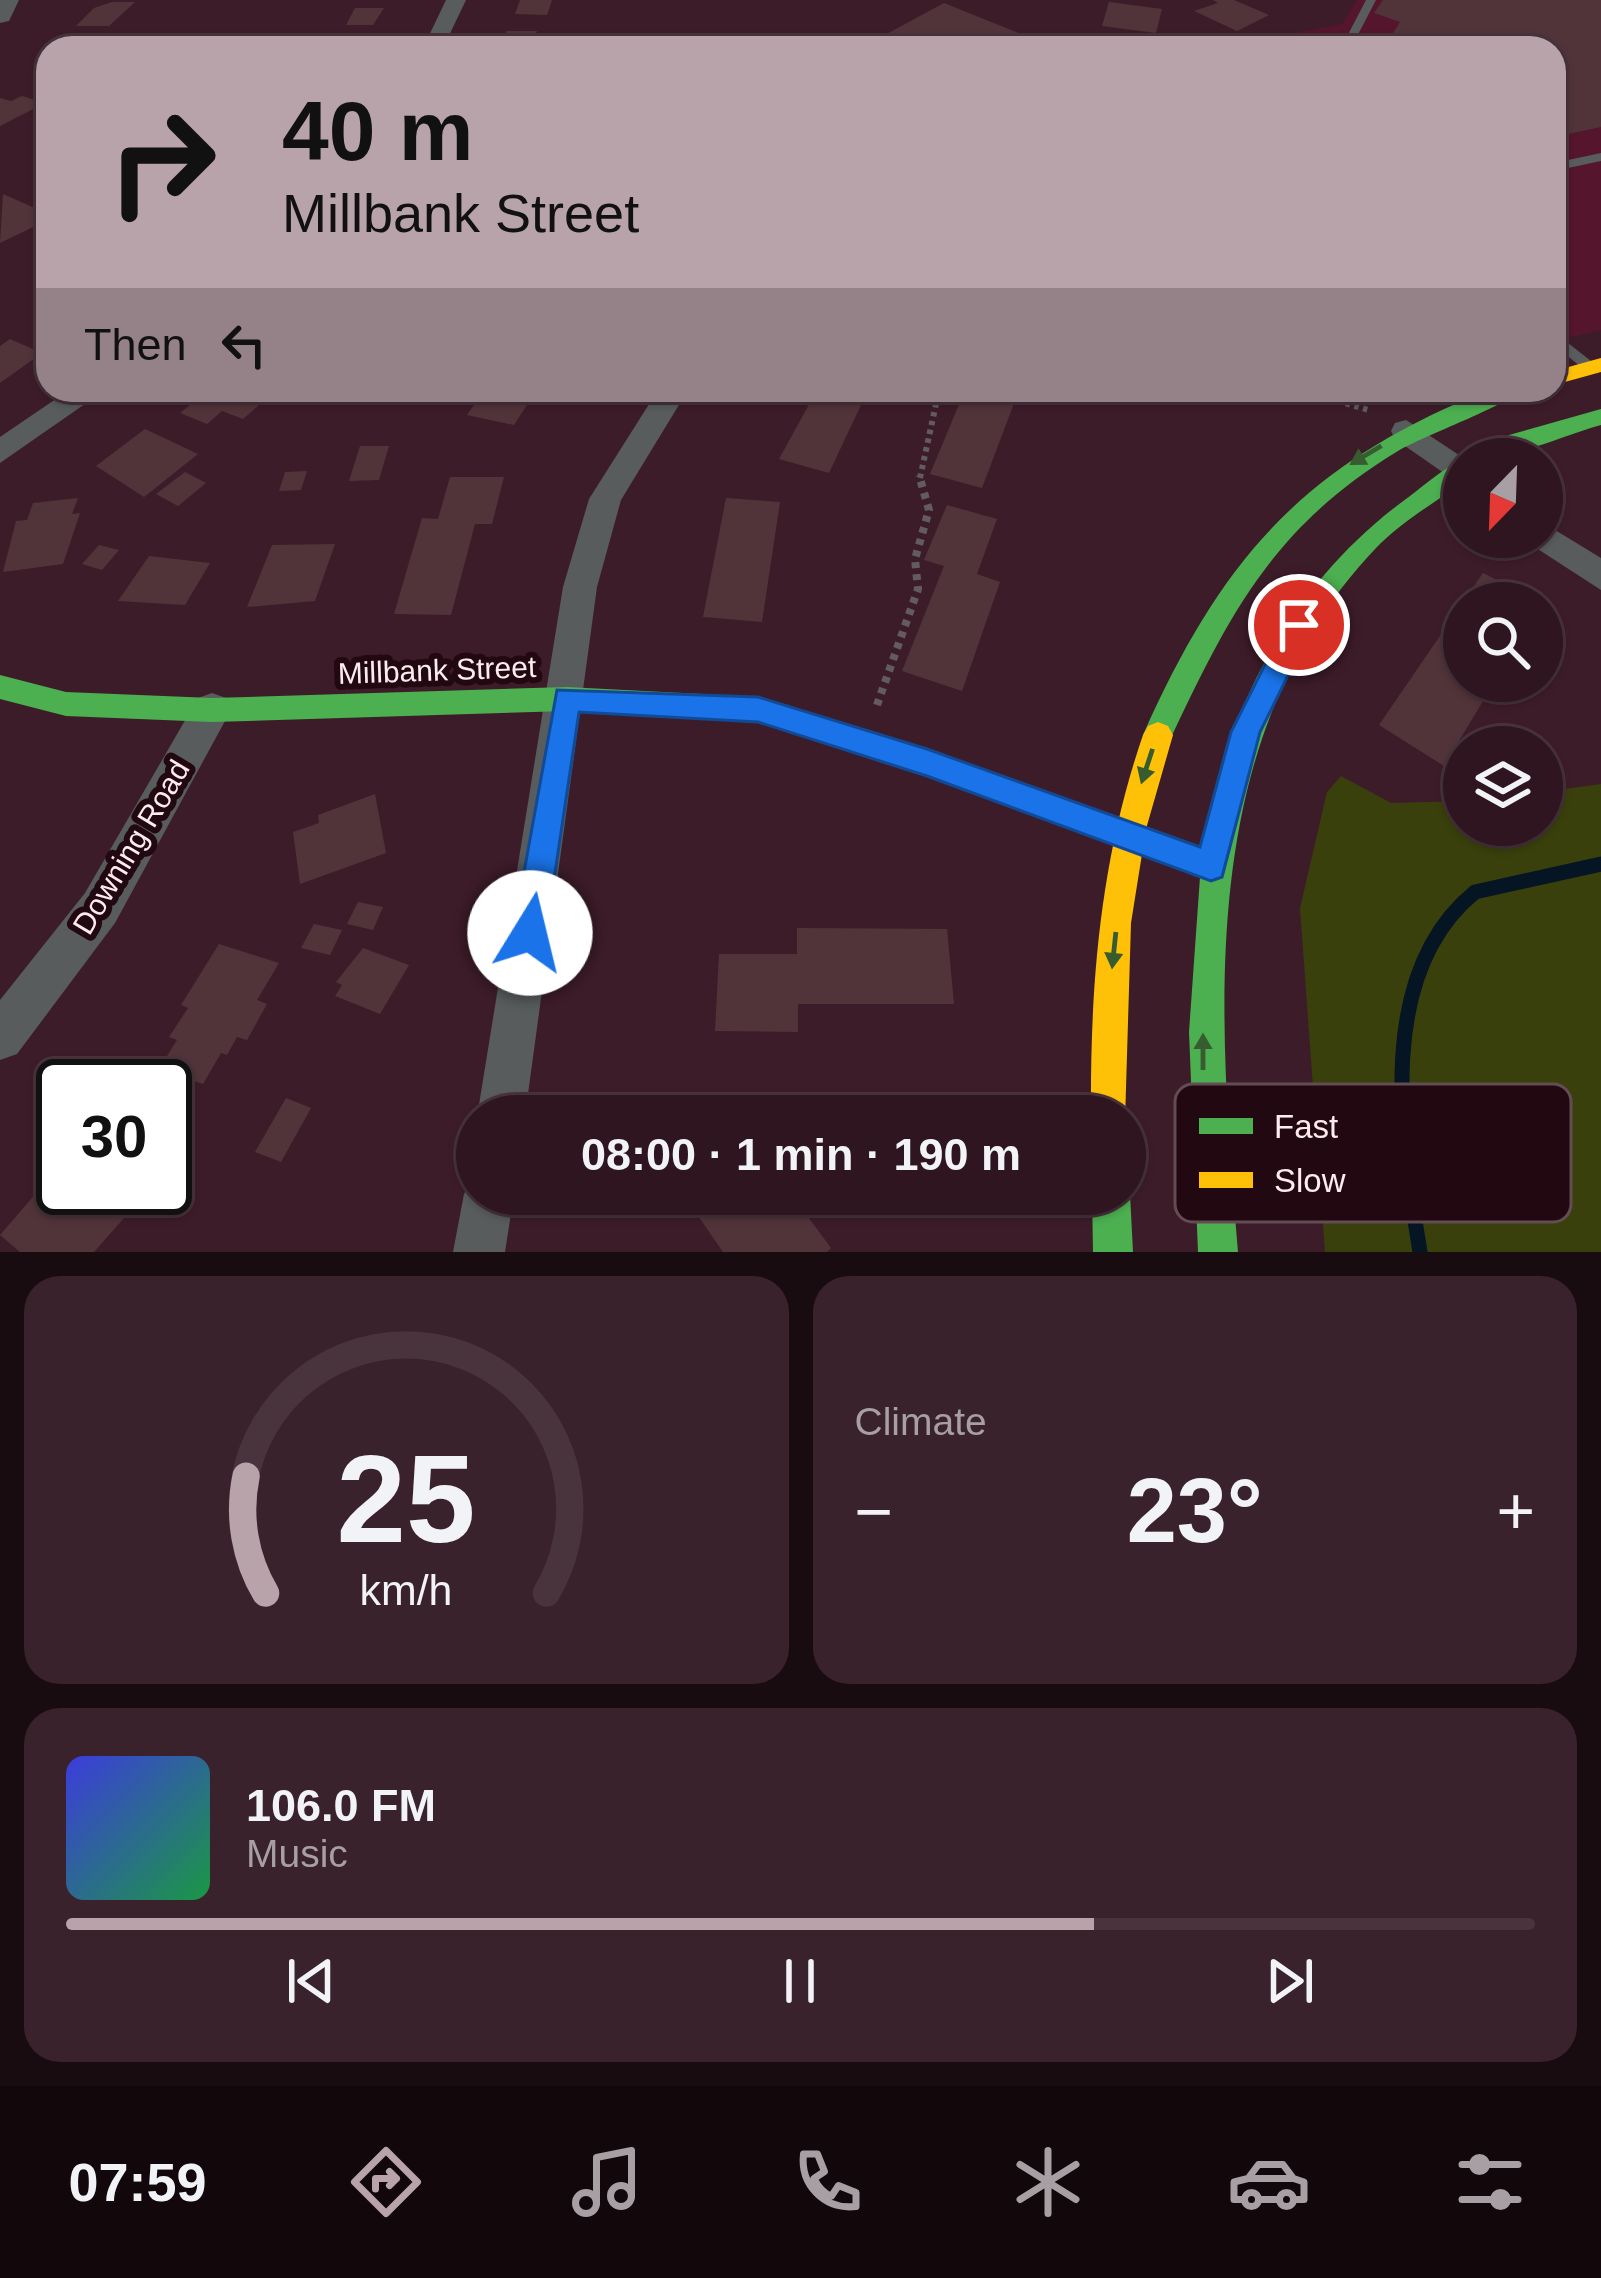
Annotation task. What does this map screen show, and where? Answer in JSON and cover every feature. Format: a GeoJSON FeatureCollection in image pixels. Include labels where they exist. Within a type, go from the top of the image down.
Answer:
{"type":"FeatureCollection","features":[{"type":"Feature","properties":{"kind":"main road"},"geometry":{"type":"LineString","coordinates":[[1566,375],[1596,366]]}},
{"type":"Feature","properties":{"kind":"main road"},"geometry":{"type":"LineString","coordinates":[[1108,1095],[1106,1028],[1125,834],[1170,696],[1208,620],[1252,555],[1292,512],[1395,423],[1466,402]]}},
{"type":"Feature","properties":{"kind":"main road"},"geometry":{"type":"LineString","coordinates":[[1528,438],[1601,417]]}},
{"type":"Feature","properties":{"kind":"main road"},"geometry":{"type":"LineString","coordinates":[[1204,1084],[1211,866],[1246,732],[1279,657],[1318,592],[1353,550],[1402,507],[1443,483]]}},
{"type":"Feature","properties":{"kind":"main road","name":"Millbank Street"},"geometry":{"type":"LineString","coordinates":[[0,687],[66,704],[212,710],[567,699],[758,709],[1211,866]]}},
{"type":"Feature","properties":{"kind":"main road"},"geometry":{"type":"LineString","coordinates":[[1112,1215],[1113,1252]]}},
{"type":"Feature","properties":{"kind":"main road"},"geometry":{"type":"LineString","coordinates":[[1216,1222],[1218,1252]]}},
{"type":"Feature","properties":{"kind":"street"},"geometry":{"type":"LineString","coordinates":[[439,36],[456,0]]}},
{"type":"Feature","properties":{"kind":"street"},"geometry":{"type":"LineString","coordinates":[[0,452],[73,402]]}},
{"type":"Feature","properties":{"kind":"street"},"geometry":{"type":"LineString","coordinates":[[504,1095],[567,699],[580,587],[605,500],[666,402]]}},
{"type":"Feature","properties":{"kind":"street"},"geometry":{"type":"LineString","coordinates":[[1395,423],[1443,453]]}},
{"type":"Feature","properties":{"kind":"street"},"geometry":{"type":"LineString","coordinates":[[1563,550],[1601,576]]}},
{"type":"Feature","properties":{"kind":"street","name":"Downing Road"},"geometry":{"type":"LineString","coordinates":[[0,1037],[100,908],[212,710]]}},
{"type":"Feature","properties":{"kind":"street"},"geometry":{"type":"LineString","coordinates":[[479,1252],[485,1215]]}},
{"type":"Feature","properties":{"kind":"lane"},"geometry":{"type":"LineString","coordinates":[[1352,36],[1371,0]]}},
{"type":"Feature","properties":{"kind":"lane"},"geometry":{"type":"LineString","coordinates":[[1566,165],[1601,158]]}},
{"type":"Feature","properties":{"kind":"lane"},"geometry":{"type":"LineString","coordinates":[[1566,345],[1596,366]]}},
{"type":"Feature","properties":{"kind":"path"},"geometry":{"type":"LineString","coordinates":[[874,712],[917,589],[915,559],[929,510],[920,473],[938,402]]}},
{"type":"Feature","properties":{"kind":"path"},"geometry":{"type":"LineString","coordinates":[[1338,402],[1395,423]]}},
{"type":"Feature","properties":{"kind":"shaded area"},"geometry":{"type":"Polygon","coordinates":[[[1357,0],[1601,0],[1601,330],[1566,338],[1566,36],[1278,36],[1342,24],[1357,0]]]}},
{"type":"Feature","properties":{"kind":"green space"},"geometry":{"type":"Polygon","coordinates":[[[1341,776],[1391,803],[1443,802],[1443,846],[1563,846],[1563,789],[1601,784],[1601,1252],[1325,1252],[1323,1222],[1571,1222],[1571,1084],[1313,1084],[1300,908],[1327,792],[1341,776]]]}},
{"type":"Feature","properties":{"kind":"building"},"geometry":{"type":"Polygon","coordinates":[[[520,0],[552,0],[547,15],[515,14],[520,0]]]}},
{"type":"Feature","properties":{"kind":"building"},"geometry":{"type":"Polygon","coordinates":[[[1213,0],[1234,0],[1269,15],[1237,31],[1194,11],[1218,3],[1213,0]]]}},
{"type":"Feature","properties":{"kind":"building"},"geometry":{"type":"Polygon","coordinates":[[[1383,0],[1601,0],[1601,127],[1566,134],[1566,36],[1391,36],[1400,22],[1374,13],[1383,0]]]}},
{"type":"Feature","properties":{"kind":"building"},"geometry":{"type":"Polygon","coordinates":[[[135,2],[109,26],[76,26],[94,8],[135,2]]]}},
{"type":"Feature","properties":{"kind":"building"},"geometry":{"type":"Polygon","coordinates":[[[1109,2],[1162,9],[1156,33],[1102,26],[1109,2]]]}},
{"type":"Feature","properties":{"kind":"building"},"geometry":{"type":"Polygon","coordinates":[[[944,3],[1026,36],[883,36],[944,3]]]}},
{"type":"Feature","properties":{"kind":"building"},"geometry":{"type":"Polygon","coordinates":[[[355,8],[384,8],[373,25],[346,25],[355,8]]]}},
{"type":"Feature","properties":{"kind":"building"},"geometry":{"type":"Polygon","coordinates":[[[506,31],[537,31],[535,36],[505,36],[506,31]]]}},
{"type":"Feature","properties":{"kind":"building"},"geometry":{"type":"Polygon","coordinates":[[[22,96],[36,100],[36,108],[0,126],[0,98],[11,101],[22,96]]]}},
{"type":"Feature","properties":{"kind":"building"},"geometry":{"type":"Polygon","coordinates":[[[3,194],[36,209],[36,226],[0,243],[3,194]]]}},
{"type":"Feature","properties":{"kind":"building"},"geometry":{"type":"Polygon","coordinates":[[[10,339],[36,350],[36,357],[0,383],[0,346],[10,339]]]}},
{"type":"Feature","properties":{"kind":"building"},"geometry":{"type":"Polygon","coordinates":[[[193,402],[263,402],[243,419],[222,411],[207,424],[180,413],[193,402]]]}},
{"type":"Feature","properties":{"kind":"building"},"geometry":{"type":"Polygon","coordinates":[[[476,402],[529,402],[514,425],[467,415],[476,402]]]}},
{"type":"Feature","properties":{"kind":"building"},"geometry":{"type":"Polygon","coordinates":[[[810,402],[862,402],[829,473],[779,459],[810,402]]]}},
{"type":"Feature","properties":{"kind":"building"},"geometry":{"type":"Polygon","coordinates":[[[960,402],[1014,402],[982,488],[930,474],[960,402]]]}},
{"type":"Feature","properties":{"kind":"building"},"geometry":{"type":"Polygon","coordinates":[[[145,429],[198,454],[144,497],[96,466],[145,429]]]}},
{"type":"Feature","properties":{"kind":"building"},"geometry":{"type":"Polygon","coordinates":[[[360,446],[389,446],[379,480],[349,481],[360,446]]]}},
{"type":"Feature","properties":{"kind":"building"},"geometry":{"type":"Polygon","coordinates":[[[307,471],[301,490],[279,491],[285,472],[307,471]]]}},
{"type":"Feature","properties":{"kind":"building"},"geometry":{"type":"Polygon","coordinates":[[[185,472],[206,483],[178,506],[156,494],[185,472]]]}},
{"type":"Feature","properties":{"kind":"building"},"geometry":{"type":"Polygon","coordinates":[[[450,477],[504,477],[492,524],[475,524],[451,615],[394,614],[422,518],[438,519],[450,477]]]}},
{"type":"Feature","properties":{"kind":"building"},"geometry":{"type":"Polygon","coordinates":[[[78,498],[72,514],[80,513],[63,564],[3,572],[16,521],[27,520],[33,503],[78,498]]]}},
{"type":"Feature","properties":{"kind":"building"},"geometry":{"type":"Polygon","coordinates":[[[726,498],[780,502],[762,622],[703,617],[726,498]]]}},
{"type":"Feature","properties":{"kind":"building"},"geometry":{"type":"Polygon","coordinates":[[[947,505],[997,519],[977,574],[1000,582],[962,691],[902,671],[944,566],[924,560],[947,505]]]}},
{"type":"Feature","properties":{"kind":"building"},"geometry":{"type":"Polygon","coordinates":[[[335,544],[315,601],[247,607],[272,545],[335,544]]]}},
{"type":"Feature","properties":{"kind":"building"},"geometry":{"type":"Polygon","coordinates":[[[99,545],[119,550],[102,570],[82,564],[99,545]]]}},
{"type":"Feature","properties":{"kind":"building"},"geometry":{"type":"Polygon","coordinates":[[[149,556],[210,563],[185,605],[118,601],[149,556]]]}},
{"type":"Feature","properties":{"kind":"building"},"geometry":{"type":"Polygon","coordinates":[[[1483,573],[1501,582],[1477,582],[1483,573]]]}},
{"type":"Feature","properties":{"kind":"building"},"geometry":{"type":"Polygon","coordinates":[[[1443,631],[1443,702],[1482,702],[1468,726],[1443,726],[1443,765],[1379,725],[1443,631]]]}},
{"type":"Feature","properties":{"kind":"building"},"geometry":{"type":"Polygon","coordinates":[[[375,794],[386,853],[300,884],[293,832],[319,823],[318,815],[375,794]]]}},
{"type":"Feature","properties":{"kind":"building"},"geometry":{"type":"Polygon","coordinates":[[[358,902],[383,907],[373,930],[347,924],[358,902]]]}},
{"type":"Feature","properties":{"kind":"building"},"geometry":{"type":"Polygon","coordinates":[[[314,924],[342,930],[330,955],[301,948],[314,924]]]}},
{"type":"Feature","properties":{"kind":"building"},"geometry":{"type":"Polygon","coordinates":[[[797,928],[947,929],[954,1004],[798,1004],[798,1032],[715,1031],[719,954],[797,954],[797,928]]]}},
{"type":"Feature","properties":{"kind":"building"},"geometry":{"type":"Polygon","coordinates":[[[219,944],[279,963],[257,1000],[267,1004],[247,1040],[237,1037],[227,1055],[221,1053],[203,1084],[192,1080],[192,1059],[165,1059],[177,1040],[169,1037],[188,1008],[181,1005],[219,944]]]}},
{"type":"Feature","properties":{"kind":"building"},"geometry":{"type":"Polygon","coordinates":[[[363,948],[409,965],[380,1014],[335,996],[342,985],[336,982],[363,948]]]}},
{"type":"Feature","properties":{"kind":"building"},"geometry":{"type":"Polygon","coordinates":[[[286,1098],[311,1108],[281,1162],[255,1152],[286,1098]]]}},
{"type":"Feature","properties":{"kind":"building"},"geometry":{"type":"Polygon","coordinates":[[[36,1193],[36,1215],[127,1215],[94,1252],[20,1252],[0,1235],[36,1193]]]}},
{"type":"Feature","properties":{"kind":"building"},"geometry":{"type":"Polygon","coordinates":[[[697,1215],[807,1215],[831,1248],[827,1252],[723,1252],[697,1215]]]}},
{"type":"Feature","properties":{"kind":"waterway"},"geometry":{"type":"LineString","coordinates":[[1402,1084],[1408,1013],[1421,968],[1443,927],[1475,892],[1601,864]]}},
{"type":"Feature","properties":{"kind":"waterway"},"geometry":{"type":"LineString","coordinates":[[1416,1222],[1420,1252]]}},
{"type":"Feature","properties":{"kind":"traffic: fast"},"geometry":{"type":"LineString","coordinates":[[1158,735],[1216,615],[1292,520],[1338,480],[1389,446],[1481,402]]}},
{"type":"Feature","properties":{"kind":"traffic: fast"},"geometry":{"type":"LineString","coordinates":[[1528,438],[1601,417]]}},
{"type":"Feature","properties":{"kind":"traffic: fast"},"geometry":{"type":"LineString","coordinates":[[1208,1084],[1210,922],[1224,815],[1253,713],[1301,620],[1370,538],[1443,484]]}},
{"type":"Feature","properties":{"kind":"traffic: fast"},"geometry":{"type":"LineString","coordinates":[[0,687],[66,704],[212,710],[567,699],[759,709],[927,762],[1211,866]]}},
{"type":"Feature","properties":{"kind":"traffic: fast"},"geometry":{"type":"LineString","coordinates":[[1112,1215],[1113,1252]]}},
{"type":"Feature","properties":{"kind":"traffic: fast"},"geometry":{"type":"LineString","coordinates":[[1216,1222],[1218,1252]]}},
{"type":"Feature","properties":{"kind":"traffic: slow"},"geometry":{"type":"LineString","coordinates":[[1566,375],[1601,365]]}},
{"type":"Feature","properties":{"kind":"traffic: slow"},"geometry":{"type":"LineString","coordinates":[[1109,1095],[1111,970],[1121,876],[1158,735]]}},
{"type":"Feature","properties":{"kind":"route"},"geometry":{"type":"LineString","coordinates":[[530,933],[567,699],[758,709],[927,762],[1211,866],[1246,732],[1279,657],[1299,625]]}}]}
